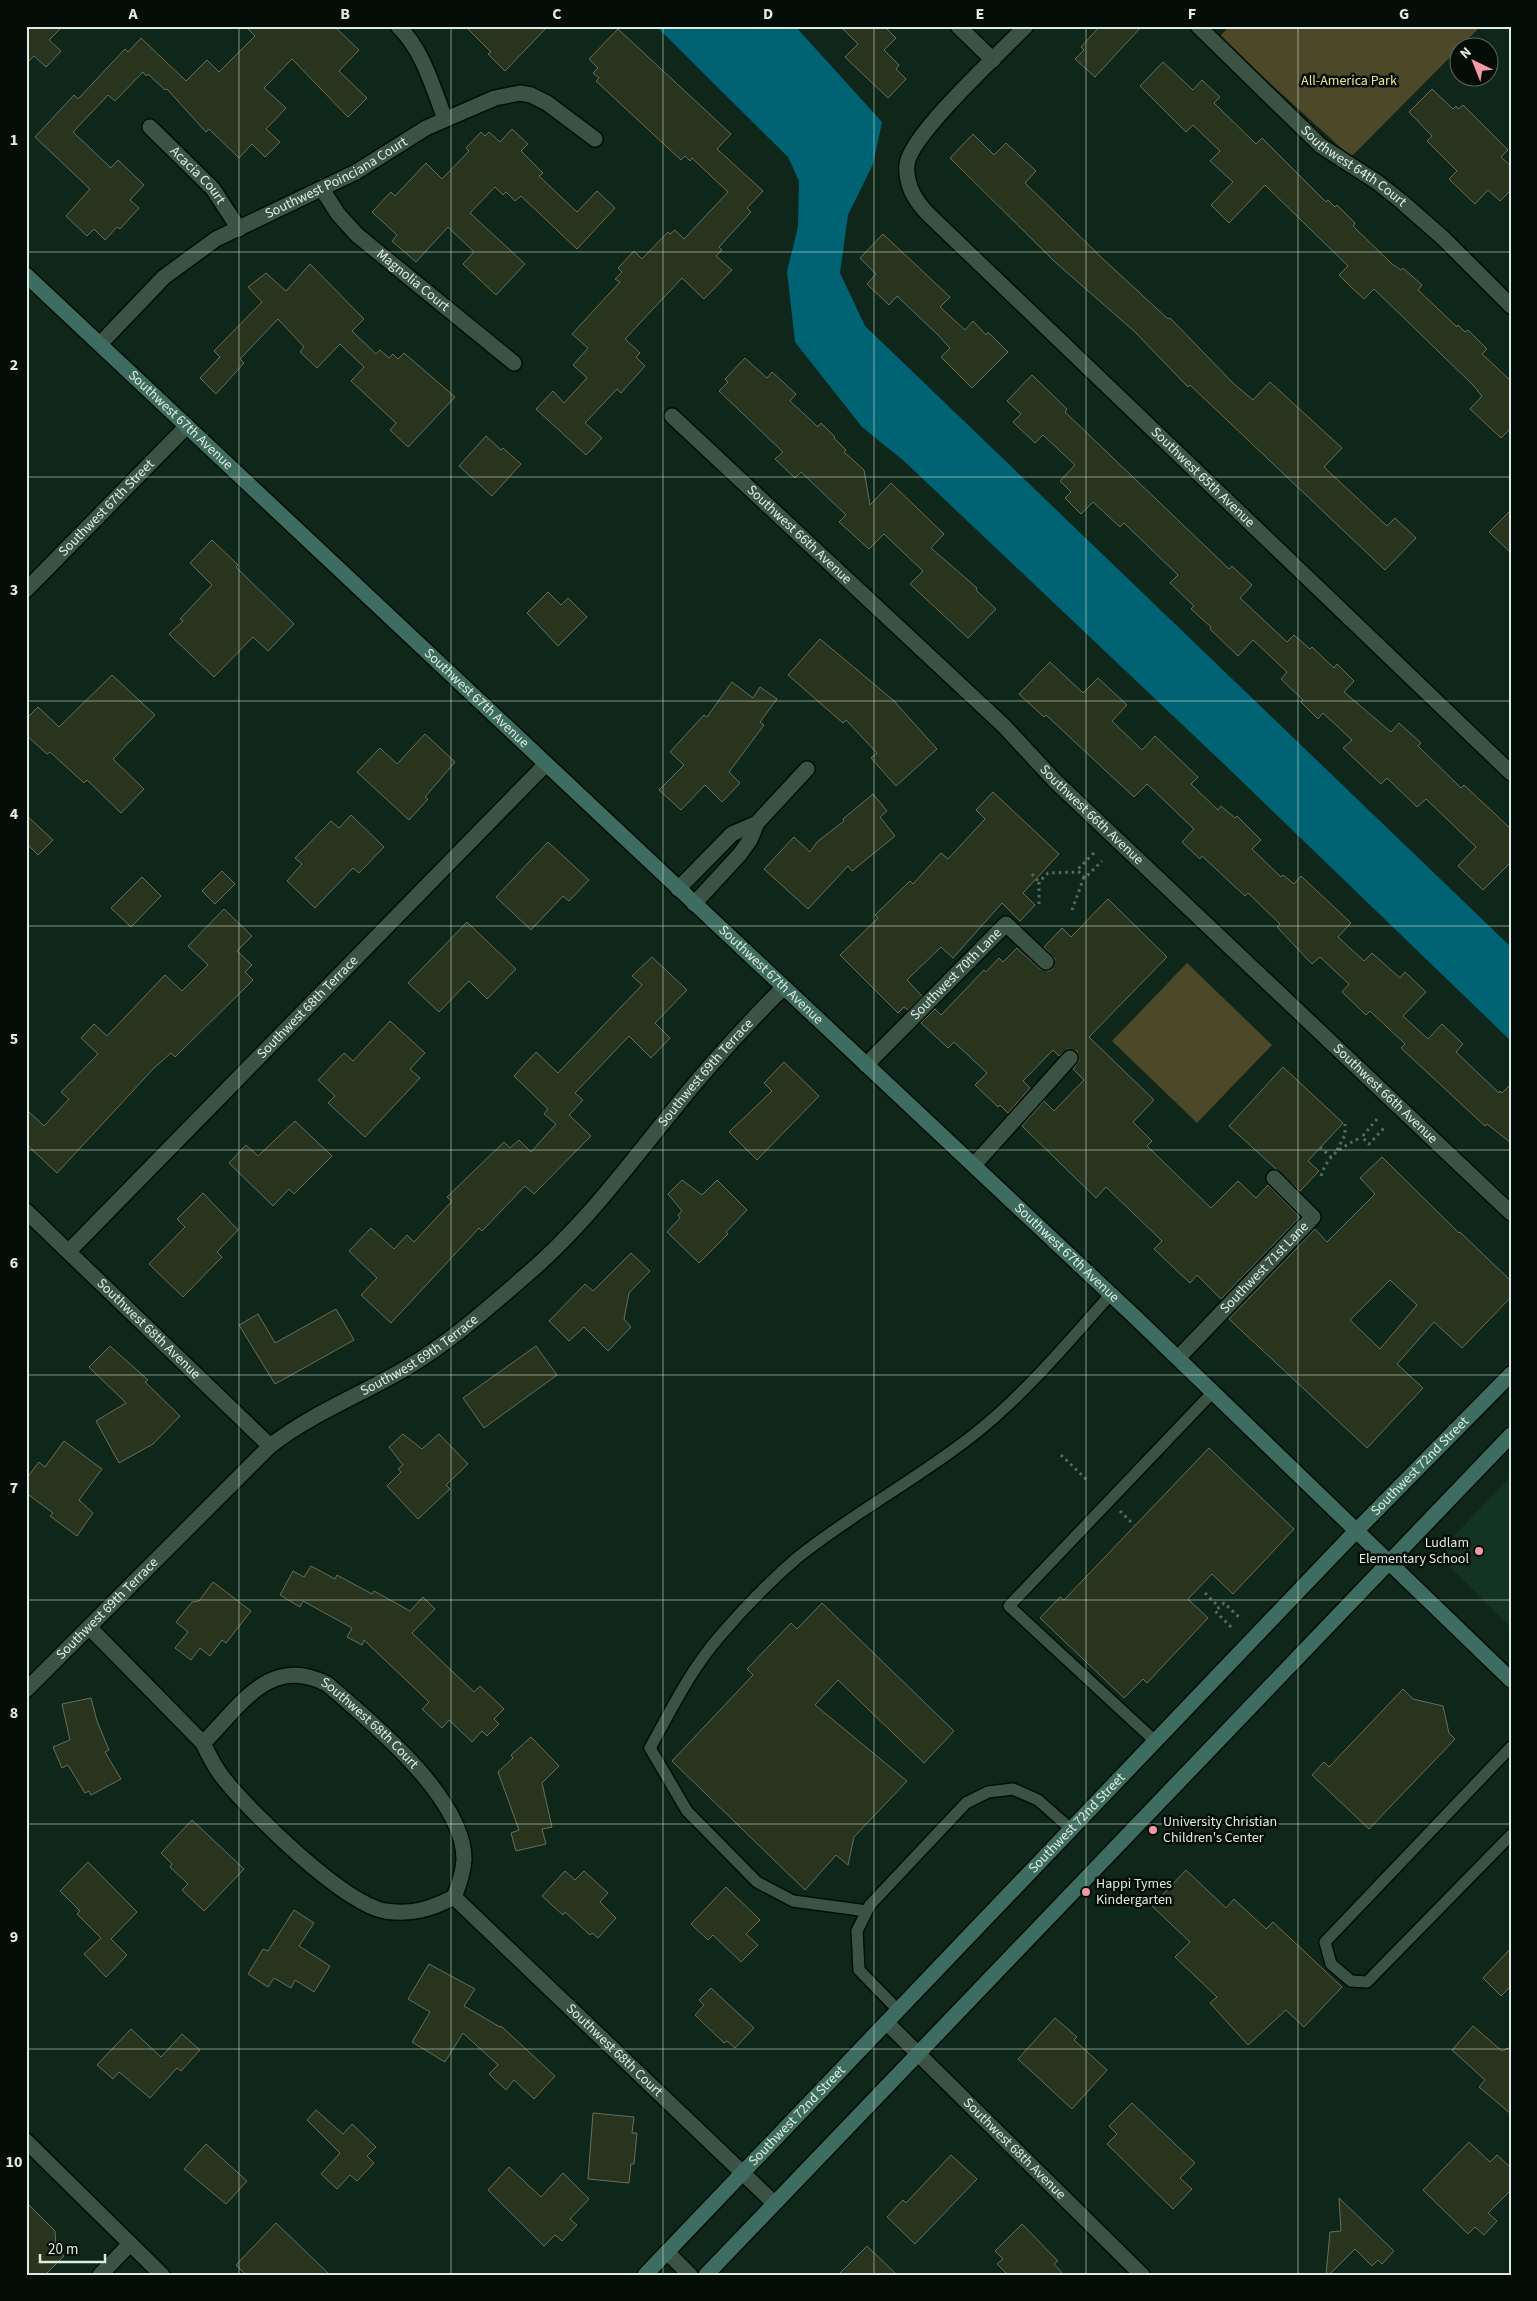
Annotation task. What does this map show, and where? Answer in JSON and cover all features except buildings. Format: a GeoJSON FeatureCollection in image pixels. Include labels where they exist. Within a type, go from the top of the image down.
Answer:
{"type":"FeatureCollection","features":[{"type":"Feature","properties":{"kind":"main road","name":"Southwest 67th Avenue"},"geometry":{"type":"LineString","coordinates":[[26,275],[1111,1294],[1511,1680]]}},
{"type":"Feature","properties":{"kind":"main road","name":"Southwest 72nd Street"},"geometry":{"type":"LineString","coordinates":[[646,2275],[1356,1531],[1511,1374]]}},
{"type":"Feature","properties":{"kind":"main road"},"geometry":{"type":"LineString","coordinates":[[706,2275],[1388,1561],[1511,1435]]}},
{"type":"Feature","properties":{"kind":"street"},"geometry":{"type":"LineString","coordinates":[[398,26],[419,56],[445,119]]}},
{"type":"Feature","properties":{"kind":"street"},"geometry":{"type":"LineString","coordinates":[[958,26],[993,60],[1026,26]]}},
{"type":"Feature","properties":{"kind":"street","name":"Southwest 64th Court"},"geometry":{"type":"LineString","coordinates":[[1198,26],[1321,146],[1377,182],[1402,202],[1443,238],[1511,306]]}},
{"type":"Feature","properties":{"kind":"street","name":"Southwest 65th Avenue"},"geometry":{"type":"LineString","coordinates":[[993,60],[926,128],[911,151],[907,162],[907,173],[916,200],[929,215],[1511,773]]}},
{"type":"Feature","properties":{"kind":"street","name":"Southwest Poinciana Court"},"geometry":{"type":"LineString","coordinates":[[100,344],[164,277],[216,240],[379,160],[426,128],[495,98],[520,92],[531,95],[547,103],[595,139]]}},
{"type":"Feature","properties":{"kind":"street","name":"Acacia Court"},"geometry":{"type":"LineString","coordinates":[[150,127],[213,189],[239,229]]}},
{"type":"Feature","properties":{"kind":"street","name":"Magnolia Court"},"geometry":{"type":"LineString","coordinates":[[322,189],[338,214],[357,235],[514,363]]}},
{"type":"Feature","properties":{"kind":"street","name":"Southwest 66th Avenue"},"geometry":{"type":"LineString","coordinates":[[672,416],[1004,726],[1055,780],[1511,1213]]}},
{"type":"Feature","properties":{"kind":"street","name":"Southwest 67th Street"},"geometry":{"type":"LineString","coordinates":[[26,590],[187,426]]}},
{"type":"Feature","properties":{"kind":"street","name":"Southwest 68th Terrace"},"geometry":{"type":"LineString","coordinates":[[69,1251],[546,764]]}},
{"type":"Feature","properties":{"kind":"street"},"geometry":{"type":"LineString","coordinates":[[694,904],[740,854],[750,840],[757,823],[807,769]]}},
{"type":"Feature","properties":{"kind":"street"},"geometry":{"type":"LineString","coordinates":[[678,889],[725,839],[740,829],[757,823]]}},
{"type":"Feature","properties":{"kind":"street","name":"Southwest 70th Lane"},"geometry":{"type":"LineString","coordinates":[[866,1065],[1006,924],[1046,962]]}},
{"type":"Feature","properties":{"kind":"street","name":"Southwest 69th Terrace"},"geometry":{"type":"LineString","coordinates":[[26,1690],[270,1446],[294,1429],[407,1367],[434,1350],[526,1276],[583,1222],[689,1091],[783,988]]}},
{"type":"Feature","properties":{"kind":"street"},"geometry":{"type":"LineString","coordinates":[[974,1165],[1070,1058]]}},
{"type":"Feature","properties":{"kind":"street","name":"Southwest 71st Lane"},"geometry":{"type":"LineString","coordinates":[[1178,1358],[1313,1217],[1274,1178]]}},
{"type":"Feature","properties":{"kind":"street","name":"Southwest 68th Avenue"},"geometry":{"type":"LineString","coordinates":[[26,1211],[270,1446]]}},
{"type":"Feature","properties":{"kind":"street"},"geometry":{"type":"LineString","coordinates":[[90,1627],[203,1742],[212,1762],[238,1794],[324,1876],[343,1891],[366,1904],[384,1911],[401,1912],[421,1912],[454,1897]]}},
{"type":"Feature","properties":{"kind":"street","name":"Southwest 68th Court"},"geometry":{"type":"LineString","coordinates":[[203,1742],[255,1691],[270,1680],[293,1674],[314,1678],[327,1684],[411,1762],[429,1782],[449,1813],[457,1832],[464,1859],[462,1877],[454,1897],[774,2203]]}},
{"type":"Feature","properties":{"kind":"street","name":"Southwest 68th Avenue"},"geometry":{"type":"LineString","coordinates":[[887,2023],[1142,2275]]}},
{"type":"Feature","properties":{"kind":"street"},"geometry":{"type":"LineString","coordinates":[[26,2141],[162,2275]]}},
{"type":"Feature","properties":{"kind":"street"},"geometry":{"type":"LineString","coordinates":[[100,2275],[130,2244]]}},
{"type":"Feature","properties":{"kind":"street"},"geometry":{"type":"LineString","coordinates":[[667,2252],[690,2275]]}},
{"type":"Feature","properties":{"kind":"lane"},"geometry":{"type":"LineString","coordinates":[[867,1911],[792,1901],[757,1882],[687,1811],[650,1748],[682,1689],[719,1636],[776,1578],[798,1558],[851,1519],[977,1432],[1020,1391],[1111,1294]]}},
{"type":"Feature","properties":{"kind":"lane"},"geometry":{"type":"LineString","coordinates":[[1156,1742],[1009,1606],[1212,1392]]}},
{"type":"Feature","properties":{"kind":"lane"},"geometry":{"type":"LineString","coordinates":[[1511,1747],[1324,1942],[1331,1964],[1351,1982],[1367,1982],[1511,1835]]}},
{"type":"Feature","properties":{"kind":"lane"},"geometry":{"type":"LineString","coordinates":[[898,2011],[859,1970],[858,1931],[870,1905],[966,1804],[988,1792],[1013,1789],[1038,1800],[1072,1830]]}},
{"type":"Feature","properties":{"kind":"path"},"geometry":{"type":"LineString","coordinates":[[1079,872],[1077,870],[1094,853]]}},
{"type":"Feature","properties":{"kind":"path"},"geometry":{"type":"LineString","coordinates":[[1039,882],[1048,873],[1079,872],[1085,878],[1102,861]]}},
{"type":"Feature","properties":{"kind":"path"},"geometry":{"type":"LineString","coordinates":[[1032,874],[1039,882],[1039,904]]}},
{"type":"Feature","properties":{"kind":"path"},"geometry":{"type":"LineString","coordinates":[[1072,910],[1084,876]]}},
{"type":"Feature","properties":{"kind":"path"},"geometry":{"type":"LineString","coordinates":[[1337,1150],[1362,1137],[1377,1119]]}},
{"type":"Feature","properties":{"kind":"path"},"geometry":{"type":"LineString","coordinates":[[1321,1176],[1325,1162],[1337,1150],[1345,1135],[1345,1124]]}},
{"type":"Feature","properties":{"kind":"path"},"geometry":{"type":"LineString","coordinates":[[1362,1137],[1369,1144],[1385,1127]]}},
{"type":"Feature","properties":{"kind":"path"},"geometry":{"type":"LineString","coordinates":[[1320,1147],[1330,1157]]}},
{"type":"Feature","properties":{"kind":"path"},"geometry":{"type":"LineString","coordinates":[[1061,1455],[1088,1481]]}},
{"type":"Feature","properties":{"kind":"path"},"geometry":{"type":"LineString","coordinates":[[1118,1509],[1134,1525]]}},
{"type":"Feature","properties":{"kind":"path"},"geometry":{"type":"LineString","coordinates":[[1205,1593],[1220,1607]]}},
{"type":"Feature","properties":{"kind":"path"},"geometry":{"type":"LineString","coordinates":[[1231,1627],[1215,1611],[1224,1603],[1240,1618]]}},
{"type":"Feature","properties":{"kind":"shaded area","name":"Ludlam Elementary School"},"geometry":{"type":"Polygon","coordinates":[[[1511,1476],[1511,1628],[1452,1569],[1446,1555],[1446,1547],[1453,1537],[1511,1476]]]}},
{"type":"Feature","properties":{"kind":"green space","name":"All-America Park"},"geometry":{"type":"Polygon","coordinates":[[[1230,26],[1481,26],[1469,38],[1450,38],[1450,57],[1351,157],[1219,37],[1230,26]]]}},
{"type":"Feature","properties":{"kind":"green space"},"geometry":{"type":"Polygon","coordinates":[[[1187,963],[1272,1045],[1197,1123],[1112,1041],[1187,963]]]}},
{"type":"Feature","properties":{"kind":"water"},"geometry":{"type":"Polygon","coordinates":[[[656,26],[795,26],[882,122],[873,164],[848,215],[840,273],[865,326],[1511,947],[1511,1041],[1227,767],[904,461],[862,427],[795,342],[787,271],[798,227],[799,181],[788,157],[656,26]]]}},
{"type":"Feature","properties":{"kind":"place","name":"Ludlam Elementary School"},"geometry":{"type":"Point","coordinates":[1479,1551]}},
{"type":"Feature","properties":{"kind":"place","name":"University Christian Children's Center"},"geometry":{"type":"Point","coordinates":[1153,1830]}},
{"type":"Feature","properties":{"kind":"place","name":"Happi Tymes Kindergarten"},"geometry":{"type":"Point","coordinates":[1086,1892]}}]}
